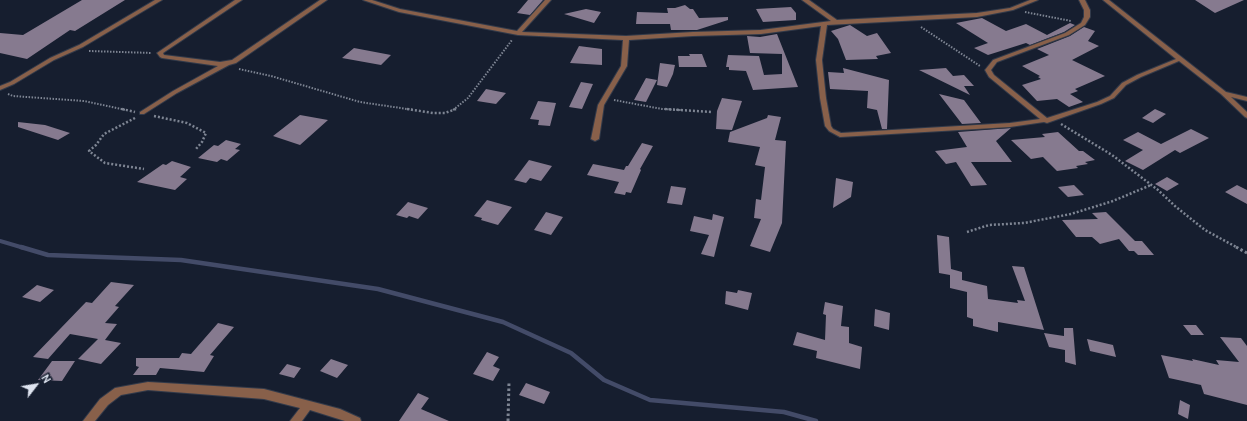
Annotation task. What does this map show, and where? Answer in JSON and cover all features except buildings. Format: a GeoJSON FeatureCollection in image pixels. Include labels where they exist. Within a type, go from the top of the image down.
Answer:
{"type":"FeatureCollection","features":[{"type":"Feature","properties":{"kind":"street"},"geometry":{"type":"LineString","coordinates":[[2,90],[52,59],[71,52],[159,0]]}},
{"type":"Feature","properties":{"kind":"street"},"geometry":{"type":"LineString","coordinates":[[229,63],[172,58],[162,56],[160,53],[239,0]]}},
{"type":"Feature","properties":{"kind":"street"},"geometry":{"type":"LineString","coordinates":[[142,113],[175,92],[221,68],[324,0]]}},
{"type":"Feature","properties":{"kind":"street"},"geometry":{"type":"LineString","coordinates":[[366,0],[399,10],[517,33],[626,38],[700,33],[761,32],[836,22],[977,15],[1011,9],[1035,0]]}},
{"type":"Feature","properties":{"kind":"street"},"geometry":{"type":"LineString","coordinates":[[517,33],[548,0]]}},
{"type":"Feature","properties":{"kind":"street"},"geometry":{"type":"LineString","coordinates":[[805,0],[836,22]]}},
{"type":"Feature","properties":{"kind":"street"},"geometry":{"type":"LineString","coordinates":[[1049,120],[991,76],[988,70],[995,61],[1066,34],[1083,24],[1087,17],[1087,10],[1082,0]]}},
{"type":"Feature","properties":{"kind":"street"},"geometry":{"type":"LineString","coordinates":[[1106,0],[1223,93],[1247,116]]}},
{"type":"Feature","properties":{"kind":"street"},"geometry":{"type":"LineString","coordinates":[[824,24],[819,60],[828,126],[835,133],[840,135],[1010,125],[1049,120],[1112,97],[1124,84],[1180,59]]}},
{"type":"Feature","properties":{"kind":"street"},"geometry":{"type":"LineString","coordinates":[[595,139],[601,105],[624,66],[626,38]]}},
{"type":"Feature","properties":{"kind":"street"},"geometry":{"type":"LineString","coordinates":[[1223,93],[1247,99]]}},
{"type":"Feature","properties":{"kind":"street"},"geometry":{"type":"LineString","coordinates":[[88,421],[104,402],[118,391],[148,386],[264,394],[340,414],[356,421]]}},
{"type":"Feature","properties":{"kind":"street"},"geometry":{"type":"LineString","coordinates":[[294,421],[308,405]]}},
{"type":"Feature","properties":{"kind":"path"},"geometry":{"type":"LineString","coordinates":[[1011,9],[1083,24]]}},
{"type":"Feature","properties":{"kind":"path"},"geometry":{"type":"LineString","coordinates":[[907,18],[969,60],[988,70]]}},
{"type":"Feature","properties":{"kind":"path"},"geometry":{"type":"LineString","coordinates":[[229,63],[232,67],[272,76],[298,85],[360,102],[433,113],[445,113],[456,109],[468,98],[517,33]]}},
{"type":"Feature","properties":{"kind":"path"},"geometry":{"type":"LineString","coordinates":[[71,52],[100,51],[160,53]]}},
{"type":"Feature","properties":{"kind":"path"},"geometry":{"type":"LineString","coordinates":[[2,90],[13,96],[84,101],[186,123],[206,133],[202,142],[196,149]]}},
{"type":"Feature","properties":{"kind":"path"},"geometry":{"type":"LineString","coordinates":[[604,98],[662,109],[712,112]]}},
{"type":"Feature","properties":{"kind":"path"},"geometry":{"type":"LineString","coordinates":[[142,113],[126,124],[104,134],[90,151],[106,163],[144,169]]}},
{"type":"Feature","properties":{"kind":"path"},"geometry":{"type":"LineString","coordinates":[[1049,120],[1099,146],[1151,185],[1205,230],[1247,253]]}},
{"type":"Feature","properties":{"kind":"path"},"geometry":{"type":"LineString","coordinates":[[967,232],[989,225],[1024,223],[1071,214],[1113,201],[1151,185]]}},
{"type":"Feature","properties":{"kind":"path"},"geometry":{"type":"LineString","coordinates":[[508,421],[509,382]]}},
{"type":"Feature","properties":{"kind":"waterway"},"geometry":{"type":"LineString","coordinates":[[0,241],[24,248]]}},
{"type":"Feature","properties":{"kind":"waterway"},"geometry":{"type":"LineString","coordinates":[[21,247],[48,255],[181,260],[378,289],[503,322],[571,353],[604,380],[650,400],[784,412],[816,421]]}}]}
